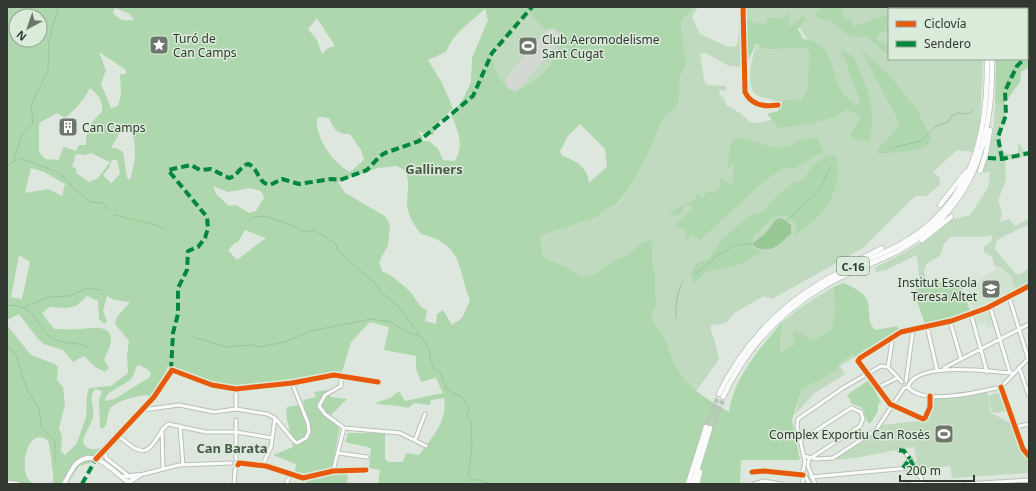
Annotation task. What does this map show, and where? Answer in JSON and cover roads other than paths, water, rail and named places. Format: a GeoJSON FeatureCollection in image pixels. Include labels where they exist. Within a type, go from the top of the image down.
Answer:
{"type":"FeatureCollection","features":[{"type":"Feature","properties":{"kind":"highway","name":"C-16"},"geometry":{"type":"LineString","coordinates":[[987,60],[986,109],[981,139],[974,162],[962,185],[948,205],[930,223],[901,244],[839,272],[812,288],[790,304],[762,330],[739,360],[722,396],[754,346],[794,307],[838,278],[915,241],[936,224],[964,191],[982,151],[990,110],[992,60]]}},
{"type":"Feature","properties":{"kind":"highway"},"geometry":{"type":"LineString","coordinates":[[980,171],[989,138],[991,119],[990,110]]}},
{"type":"Feature","properties":{"kind":"highway"},"geometry":{"type":"LineString","coordinates":[[940,205],[963,178],[981,139]]}},
{"type":"Feature","properties":{"kind":"highway"},"geometry":{"type":"LineString","coordinates":[[899,250],[908,248],[921,240],[951,216]]}},
{"type":"Feature","properties":{"kind":"highway"},"geometry":{"type":"LineString","coordinates":[[812,288],[833,274],[882,248]]}},
{"type":"Feature","properties":{"kind":"highway"},"geometry":{"type":"LineString","coordinates":[[688,484],[709,428]]}},
{"type":"Feature","properties":{"kind":"highway"},"geometry":{"type":"LineString","coordinates":[[693,484],[709,428]]}},
{"type":"Feature","properties":{"kind":"highway"},"geometry":{"type":"LineString","coordinates":[[697,484],[709,428]]}},
{"type":"Feature","properties":{"kind":"main road"},"geometry":{"type":"LineString","coordinates":[[64,484],[78,463],[87,459],[96,459],[103,462],[130,483],[135,476]]}},
{"type":"Feature","properties":{"kind":"main road"},"geometry":{"type":"LineString","coordinates":[[122,477],[135,476]]}},
{"type":"Feature","properties":{"kind":"main road"},"geometry":{"type":"LineString","coordinates":[[135,476],[137,484]]}},
{"type":"Feature","properties":{"kind":"main road"},"geometry":{"type":"LineString","coordinates":[[7,483],[18,484]]}},
{"type":"Feature","properties":{"kind":"street"},"geometry":{"type":"LineString","coordinates":[[743,7],[745,92],[747,96],[757,104],[770,106],[778,105]]}},
{"type":"Feature","properties":{"kind":"street"},"geometry":{"type":"LineString","coordinates":[[930,396],[930,407],[925,418],[891,405],[866,374],[858,361],[860,358],[901,332],[950,321],[971,314],[1009,297],[1029,286]]}},
{"type":"Feature","properties":{"kind":"street"},"geometry":{"type":"LineString","coordinates":[[1022,290],[1029,290]]}},
{"type":"Feature","properties":{"kind":"street"},"geometry":{"type":"LineString","coordinates":[[907,383],[913,391],[930,396],[963,396],[1001,387],[1012,373],[1028,358],[1009,297]]}},
{"type":"Feature","properties":{"kind":"street"},"geometry":{"type":"LineString","coordinates":[[990,306],[1012,373]]}},
{"type":"Feature","properties":{"kind":"street"},"geometry":{"type":"LineString","coordinates":[[971,314],[988,372]]}},
{"type":"Feature","properties":{"kind":"street"},"geometry":{"type":"LineString","coordinates":[[950,321],[961,359]]}},
{"type":"Feature","properties":{"kind":"street"},"geometry":{"type":"LineString","coordinates":[[942,369],[1029,324]]}},
{"type":"Feature","properties":{"kind":"street"},"geometry":{"type":"LineString","coordinates":[[927,326],[937,370]]}},
{"type":"Feature","properties":{"kind":"street"},"geometry":{"type":"LineString","coordinates":[[804,456],[810,458],[833,458],[878,428],[891,405],[903,391],[907,383],[913,330]]}},
{"type":"Feature","properties":{"kind":"street"},"geometry":{"type":"LineString","coordinates":[[888,367],[893,336]]}},
{"type":"Feature","properties":{"kind":"street"},"geometry":{"type":"LineString","coordinates":[[948,369],[950,365]]}},
{"type":"Feature","properties":{"kind":"street"},"geometry":{"type":"LineString","coordinates":[[803,484],[804,456],[797,426],[798,419],[866,374],[881,366],[888,367],[902,383],[904,388]]}},
{"type":"Feature","properties":{"kind":"street"},"geometry":{"type":"LineString","coordinates":[[1018,367],[1029,396]]}},
{"type":"Feature","properties":{"kind":"street"},"geometry":{"type":"LineString","coordinates":[[902,383],[907,383],[925,373],[942,369],[1012,373]]}},
{"type":"Feature","properties":{"kind":"street"},"geometry":{"type":"LineString","coordinates":[[96,459],[160,390],[171,370],[212,386],[236,389],[292,383],[334,375],[378,382]]}},
{"type":"Feature","properties":{"kind":"street"},"geometry":{"type":"LineString","coordinates":[[341,376],[341,386],[325,395],[319,406],[325,414],[344,428],[400,433],[426,446]]}},
{"type":"Feature","properties":{"kind":"street"},"geometry":{"type":"LineString","coordinates":[[877,388],[897,378]]}},
{"type":"Feature","properties":{"kind":"street"},"geometry":{"type":"LineString","coordinates":[[143,410],[179,405],[214,412],[236,409],[267,414],[275,418],[294,441],[302,442],[309,432],[308,423],[292,383]]}},
{"type":"Feature","properties":{"kind":"street"},"geometry":{"type":"LineString","coordinates":[[1001,387],[1015,427],[1026,453],[1029,456]]}},
{"type":"Feature","properties":{"kind":"street"},"geometry":{"type":"LineString","coordinates":[[236,389],[236,409]]}},
{"type":"Feature","properties":{"kind":"street"},"geometry":{"type":"LineString","coordinates":[[800,441],[851,408],[858,410],[862,415],[862,423],[860,426],[810,458],[807,462],[811,477],[815,484]]}},
{"type":"Feature","properties":{"kind":"street"},"geometry":{"type":"LineString","coordinates":[[415,440],[425,414]]}},
{"type":"Feature","properties":{"kind":"street"},"geometry":{"type":"LineString","coordinates":[[262,466],[269,454],[275,418]]}},
{"type":"Feature","properties":{"kind":"street"},"geometry":{"type":"LineString","coordinates":[[234,484],[235,470],[238,464],[236,459],[236,420]]}},
{"type":"Feature","properties":{"kind":"street"},"geometry":{"type":"LineString","coordinates":[[117,435],[134,448],[143,451],[149,448],[162,429],[168,424],[206,432],[236,432],[272,438]]}},
{"type":"Feature","properties":{"kind":"street"},"geometry":{"type":"LineString","coordinates":[[1015,427],[1029,424]]}},
{"type":"Feature","properties":{"kind":"street"},"geometry":{"type":"LineString","coordinates":[[180,426],[183,465]]}},
{"type":"Feature","properties":{"kind":"street"},"geometry":{"type":"LineString","coordinates":[[333,471],[344,428]]}},
{"type":"Feature","properties":{"kind":"street"},"geometry":{"type":"LineString","coordinates":[[162,429],[163,469]]}},
{"type":"Feature","properties":{"kind":"street"},"geometry":{"type":"LineString","coordinates":[[105,448],[106,458],[135,476],[183,465],[231,463],[234,466],[238,464],[262,466],[308,478],[333,471],[366,470]]}},
{"type":"Feature","properties":{"kind":"street"},"geometry":{"type":"LineString","coordinates":[[899,450],[904,451],[924,483]]}},
{"type":"Feature","properties":{"kind":"street"},"geometry":{"type":"LineString","coordinates":[[338,453],[367,457]]}},
{"type":"Feature","properties":{"kind":"street"},"geometry":{"type":"LineString","coordinates":[[231,463],[232,460],[236,459]]}},
{"type":"Feature","properties":{"kind":"street"},"geometry":{"type":"LineString","coordinates":[[903,468],[910,459]]}},
{"type":"Feature","properties":{"kind":"street"},"geometry":{"type":"LineString","coordinates":[[811,477],[909,468],[914,466]]}},
{"type":"Feature","properties":{"kind":"street"},"geometry":{"type":"LineString","coordinates":[[909,468],[919,476]]}},
{"type":"Feature","properties":{"kind":"street"},"geometry":{"type":"LineString","coordinates":[[752,472],[764,471],[803,473]]}},
{"type":"Feature","properties":{"kind":"street"},"geometry":{"type":"LineString","coordinates":[[803,473],[809,484]]}},
{"type":"Feature","properties":{"kind":"street"},"geometry":{"type":"LineString","coordinates":[[286,484],[291,474]]}},
{"type":"Feature","properties":{"kind":"street"},"geometry":{"type":"LineString","coordinates":[[964,484],[1029,480]]}},
{"type":"Feature","properties":{"kind":"street"},"geometry":{"type":"LineString","coordinates":[[1006,481],[1011,484]]}},
{"type":"Feature","properties":{"kind":"street"},"geometry":{"type":"LineString","coordinates":[[1016,484],[1019,481]]}},
{"type":"Feature","properties":{"kind":"street"},"geometry":{"type":"LineString","coordinates":[[910,484],[924,483]]}},
{"type":"Feature","properties":{"kind":"street"},"geometry":{"type":"LineString","coordinates":[[754,484],[781,484]]}},
{"type":"Feature","properties":{"kind":"waterway"},"geometry":{"type":"LineString","coordinates":[[14,160],[22,134],[33,123],[31,105],[48,70],[49,41],[58,7]]}},
{"type":"Feature","properties":{"kind":"waterway"},"geometry":{"type":"LineString","coordinates":[[1005,84],[1020,60]]}},
{"type":"Feature","properties":{"kind":"waterway"},"geometry":{"type":"LineString","coordinates":[[891,148],[921,141],[935,127],[949,121],[951,116],[958,113],[967,114],[972,111]]}},
{"type":"Feature","properties":{"kind":"waterway"},"geometry":{"type":"LineString","coordinates":[[7,166],[20,158],[60,173],[74,189],[91,202],[103,203],[111,212]]}},
{"type":"Feature","properties":{"kind":"waterway"},"geometry":{"type":"LineString","coordinates":[[786,221],[820,190],[831,166]]}},
{"type":"Feature","properties":{"kind":"waterway"},"geometry":{"type":"LineString","coordinates":[[114,215],[156,225],[166,230]]}},
{"type":"Feature","properties":{"kind":"waterway"},"geometry":{"type":"LineString","coordinates":[[248,221],[255,217],[265,216],[291,225],[304,232],[314,230],[336,244],[338,251],[374,282],[382,293],[396,304],[419,334]]}},
{"type":"Feature","properties":{"kind":"waterway"},"geometry":{"type":"LineString","coordinates":[[694,275],[718,255],[732,247],[746,244],[756,245]]}},
{"type":"Feature","properties":{"kind":"waterway"},"geometry":{"type":"LineString","coordinates":[[676,318],[677,299],[683,282]]}},
{"type":"Feature","properties":{"kind":"waterway"},"geometry":{"type":"LineString","coordinates":[[24,307],[48,297],[69,296],[87,288],[101,290]]}},
{"type":"Feature","properties":{"kind":"waterway"},"geometry":{"type":"LineString","coordinates":[[7,305],[25,308],[34,316],[41,327],[52,338],[88,347]]}},
{"type":"Feature","properties":{"kind":"waterway"},"geometry":{"type":"LineString","coordinates":[[193,337],[226,347],[251,345],[260,347],[285,342],[310,331],[371,319],[391,322],[407,332],[416,335],[419,334],[429,348],[434,369],[441,374],[447,390],[463,398],[469,409],[467,416],[472,424],[472,447],[468,477],[471,480],[480,480],[490,484]]}},
{"type":"Feature","properties":{"kind":"waterway"},"geometry":{"type":"LineString","coordinates":[[7,346],[16,355],[28,391],[39,409],[42,428],[55,441],[55,462]]}},
{"type":"Feature","properties":{"kind":"tunnel"},"geometry":{"type":"LineString","coordinates":[[706,427],[719,394]]}},
{"type":"Feature","properties":{"kind":"tunnel"},"geometry":{"type":"LineString","coordinates":[[712,429],[724,397]]}},
{"type":"Feature","properties":{"kind":"place","name":"Turó de Can Camps"},"geometry":{"type":"Point","coordinates":[159,45]}},
{"type":"Feature","properties":{"kind":"place","name":"Club Aeromodelisme Sant Cugat"},"geometry":{"type":"Point","coordinates":[528,46]}},
{"type":"Feature","properties":{"kind":"place","name":"Can Camps"},"geometry":{"type":"Point","coordinates":[68,127]}},
{"type":"Feature","properties":{"kind":"place","name":"Institut Escola Teresa Altet"},"geometry":{"type":"Point","coordinates":[991,289]}},
{"type":"Feature","properties":{"kind":"place","name":"Complex Exportiu Can Rosès"},"geometry":{"type":"Point","coordinates":[944,434]}},
{"type":"Feature","properties":{"kind":"district","name":"Galliners"},"geometry":{"type":"Point","coordinates":[434,169]}},
{"type":"Feature","properties":{"kind":"district","name":"Can Barata"},"geometry":{"type":"Point","coordinates":[232,448]}}]}
